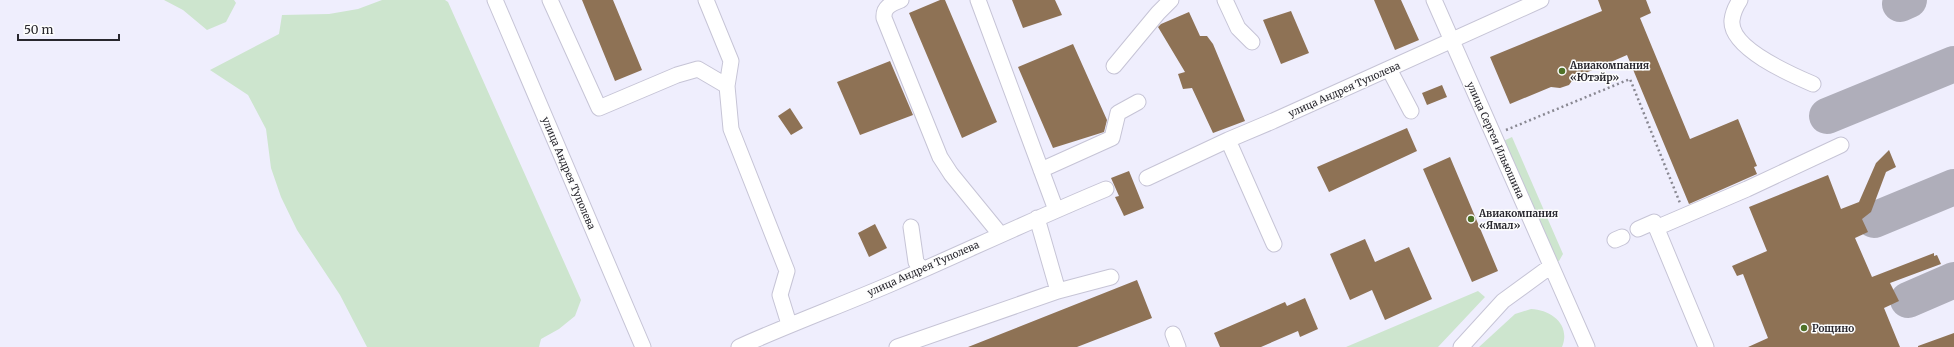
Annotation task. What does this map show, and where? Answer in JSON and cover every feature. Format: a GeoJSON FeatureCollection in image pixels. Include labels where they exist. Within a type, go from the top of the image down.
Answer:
{"type":"FeatureCollection","features":[{"type":"Feature","properties":{"kind":"street","name":"улица Андрея Туполева"},"geometry":{"type":"LineString","coordinates":[[495,0],[643,347]]}},
{"type":"Feature","properties":{"kind":"street"},"geometry":{"type":"LineString","coordinates":[[550,0],[599,108],[677,75],[698,69],[727,86]]}},
{"type":"Feature","properties":{"kind":"street"},"geometry":{"type":"LineString","coordinates":[[706,0],[731,61],[727,86],[731,129],[787,271],[780,295],[789,324]]}},
{"type":"Feature","properties":{"kind":"street"},"geometry":{"type":"LineString","coordinates":[[901,0],[887,6],[884,12],[884,18],[940,156],[951,174],[1000,234]]}},
{"type":"Feature","properties":{"kind":"street"},"geometry":{"type":"LineString","coordinates":[[978,0],[1056,210]]}},
{"type":"Feature","properties":{"kind":"street"},"geometry":{"type":"LineString","coordinates":[[1114,66],[1171,0]]}},
{"type":"Feature","properties":{"kind":"street"},"geometry":{"type":"LineString","coordinates":[[1225,0],[1238,28],[1252,42]]}},
{"type":"Feature","properties":{"kind":"street","name":"улица Сергея Ильюшина"},"geometry":{"type":"LineString","coordinates":[[1434,0],[1587,347]]}},
{"type":"Feature","properties":{"kind":"street","name":"улица Андрея Туполева"},"geometry":{"type":"LineString","coordinates":[[1147,178],[1452,39],[1542,0]]}},
{"type":"Feature","properties":{"kind":"street"},"geometry":{"type":"LineString","coordinates":[[1740,0],[1735,8],[1732,21],[1736,34],[1746,46],[1762,58],[1813,84]]}},
{"type":"Feature","properties":{"kind":"street"},"geometry":{"type":"LineString","coordinates":[[1388,69],[1411,111]]}},
{"type":"Feature","properties":{"kind":"street"},"geometry":{"type":"LineString","coordinates":[[1041,170],[1112,138],[1118,113],[1138,102]]}},
{"type":"Feature","properties":{"kind":"street"},"geometry":{"type":"LineString","coordinates":[[1228,140],[1274,244]]}},
{"type":"Feature","properties":{"kind":"street"},"geometry":{"type":"LineString","coordinates":[[1656,228],[1747,189],[1840,145]]}},
{"type":"Feature","properties":{"kind":"street","name":"улица Андрея Туполева"},"geometry":{"type":"LineString","coordinates":[[739,347],[789,324],[922,269],[1036,218],[1106,189]]}},
{"type":"Feature","properties":{"kind":"street"},"geometry":{"type":"LineString","coordinates":[[1036,218],[1058,291]]}},
{"type":"Feature","properties":{"kind":"street"},"geometry":{"type":"LineString","coordinates":[[1638,229],[1654,222],[1706,347]]}},
{"type":"Feature","properties":{"kind":"street"},"geometry":{"type":"LineString","coordinates":[[911,227],[916,262],[922,269]]}},
{"type":"Feature","properties":{"kind":"street"},"geometry":{"type":"LineString","coordinates":[[1461,347],[1503,301],[1552,266]]}},
{"type":"Feature","properties":{"kind":"street"},"geometry":{"type":"LineString","coordinates":[[897,347],[1058,291],[1111,277]]}},
{"type":"Feature","properties":{"kind":"path"},"geometry":{"type":"LineString","coordinates":[[1501,132],[1630,79],[1680,203]]}},
{"type":"Feature","properties":{"kind":"green space"},"geometry":{"type":"Polygon","coordinates":[[[164,0],[234,0],[236,3],[226,22],[207,30],[183,10],[164,0]]]}},
{"type":"Feature","properties":{"kind":"green space"},"geometry":{"type":"Polygon","coordinates":[[[382,0],[445,0],[448,2],[581,300],[575,316],[559,329],[541,339],[539,347],[367,347],[340,295],[297,230],[281,197],[271,168],[266,129],[248,95],[210,70],[279,34],[282,15],[329,14],[358,9],[382,0]]]}},
{"type":"Feature","properties":{"kind":"green space"},"geometry":{"type":"Polygon","coordinates":[[[1512,137],[1563,254],[1559,261],[1555,262],[1499,143],[1512,137]]]}},
{"type":"Feature","properties":{"kind":"green space"},"geometry":{"type":"Polygon","coordinates":[[[1478,291],[1485,297],[1438,347],[1346,347],[1478,291]]]}},
{"type":"Feature","properties":{"kind":"green space"},"geometry":{"type":"Polygon","coordinates":[[[1531,309],[1546,312],[1558,320],[1564,332],[1562,347],[1479,347],[1515,314],[1531,309]]]}},
{"type":"Feature","properties":{"kind":"building"},"geometry":{"type":"Polygon","coordinates":[[[582,0],[613,0],[642,70],[615,81],[582,0]]]}},
{"type":"Feature","properties":{"kind":"building"},"geometry":{"type":"Polygon","coordinates":[[[940,0],[945,0],[997,122],[962,138],[909,13],[940,0]]]}},
{"type":"Feature","properties":{"kind":"building"},"geometry":{"type":"Polygon","coordinates":[[[1012,0],[1055,0],[1062,15],[1023,28],[1012,0]]]}},
{"type":"Feature","properties":{"kind":"building"},"geometry":{"type":"Polygon","coordinates":[[[1374,0],[1401,0],[1419,40],[1395,50],[1374,0]]]}},
{"type":"Feature","properties":{"kind":"building"},"geometry":{"type":"Polygon","coordinates":[[[1598,0],[1646,0],[1651,13],[1640,18],[1690,139],[1738,119],[1757,166],[1754,167],[1757,174],[1689,204],[1627,55],[1574,78],[1569,85],[1560,88],[1551,87],[1510,104],[1490,57],[1602,11],[1598,0]]]}},
{"type":"Feature","properties":{"kind":"building"},"geometry":{"type":"Polygon","coordinates":[[[1291,11],[1309,53],[1281,64],[1263,20],[1291,11]]]}},
{"type":"Feature","properties":{"kind":"building"},"geometry":{"type":"Polygon","coordinates":[[[1189,12],[1200,36],[1207,36],[1213,44],[1245,121],[1213,133],[1192,88],[1183,89],[1178,74],[1185,72],[1158,27],[1161,24],[1189,12]]]}},
{"type":"Feature","properties":{"kind":"building"},"geometry":{"type":"Polygon","coordinates":[[[1073,44],[1107,120],[1104,132],[1053,148],[1018,67],[1073,44]]]}},
{"type":"Feature","properties":{"kind":"building"},"geometry":{"type":"Polygon","coordinates":[[[890,61],[913,115],[860,135],[837,82],[890,61]]]}},
{"type":"Feature","properties":{"kind":"building"},"geometry":{"type":"Polygon","coordinates":[[[1442,85],[1447,97],[1427,105],[1422,93],[1442,85]]]}},
{"type":"Feature","properties":{"kind":"building"},"geometry":{"type":"Polygon","coordinates":[[[790,108],[803,128],[791,135],[778,116],[790,108]]]}},
{"type":"Feature","properties":{"kind":"building"},"geometry":{"type":"Polygon","coordinates":[[[1407,128],[1417,151],[1329,192],[1317,167],[1407,128]]]}},
{"type":"Feature","properties":{"kind":"building"},"geometry":{"type":"Polygon","coordinates":[[[1889,150],[1896,167],[1886,172],[1871,212],[1862,219],[1868,232],[1855,238],[1872,277],[1934,253],[1934,256],[1937,255],[1941,264],[1890,283],[1899,301],[1884,308],[1900,347],[1748,347],[1768,338],[1743,274],[1737,276],[1732,266],[1767,251],[1749,207],[1828,175],[1841,209],[1859,202],[1876,163],[1889,150]]]}},
{"type":"Feature","properties":{"kind":"building"},"geometry":{"type":"Polygon","coordinates":[[[1450,157],[1498,271],[1472,282],[1423,169],[1450,157]]]}},
{"type":"Feature","properties":{"kind":"building"},"geometry":{"type":"Polygon","coordinates":[[[1129,171],[1144,208],[1124,216],[1115,197],[1119,196],[1111,178],[1129,171]]]}},
{"type":"Feature","properties":{"kind":"building"},"geometry":{"type":"Polygon","coordinates":[[[875,224],[887,248],[869,257],[858,233],[875,224]]]}},
{"type":"Feature","properties":{"kind":"building"},"geometry":{"type":"Polygon","coordinates":[[[1365,239],[1375,262],[1409,247],[1432,299],[1385,320],[1372,290],[1350,300],[1330,254],[1365,239]]]}},
{"type":"Feature","properties":{"kind":"building"},"geometry":{"type":"Polygon","coordinates":[[[1137,280],[1152,318],[1077,347],[968,347],[1137,280]]]}},
{"type":"Feature","properties":{"kind":"building"},"geometry":{"type":"Polygon","coordinates":[[[1305,298],[1318,329],[1300,337],[1298,331],[1261,347],[1220,347],[1214,333],[1285,302],[1287,306],[1305,298]]]}},
{"type":"Feature","properties":{"kind":"building"},"geometry":{"type":"Polygon","coordinates":[[[1954,333],[1954,347],[1918,347],[1918,346],[1954,333]]]}},
{"type":"Feature","properties":{"kind":"taxiway"},"geometry":{"type":"LineString","coordinates":[[1900,4],[1909,0]]}},
{"type":"Feature","properties":{"kind":"taxiway"},"geometry":{"type":"LineString","coordinates":[[1827,116],[1954,64]]}},
{"type":"Feature","properties":{"kind":"taxiway"},"geometry":{"type":"LineString","coordinates":[[1874,220],[1954,187]]}},
{"type":"Feature","properties":{"kind":"taxiway"},"geometry":{"type":"LineString","coordinates":[[1908,300],[1954,280]]}},
{"type":"Feature","properties":{"kind":"place","name":"Авиакомпания «Ютэйр»"},"geometry":{"type":"Point","coordinates":[1562,71]}},
{"type":"Feature","properties":{"kind":"place","name":"Авиакомпания «Ямал»"},"geometry":{"type":"Point","coordinates":[1471,219]}},
{"type":"Feature","properties":{"kind":"place","name":"Рощино"},"geometry":{"type":"Point","coordinates":[1804,328]}}]}
